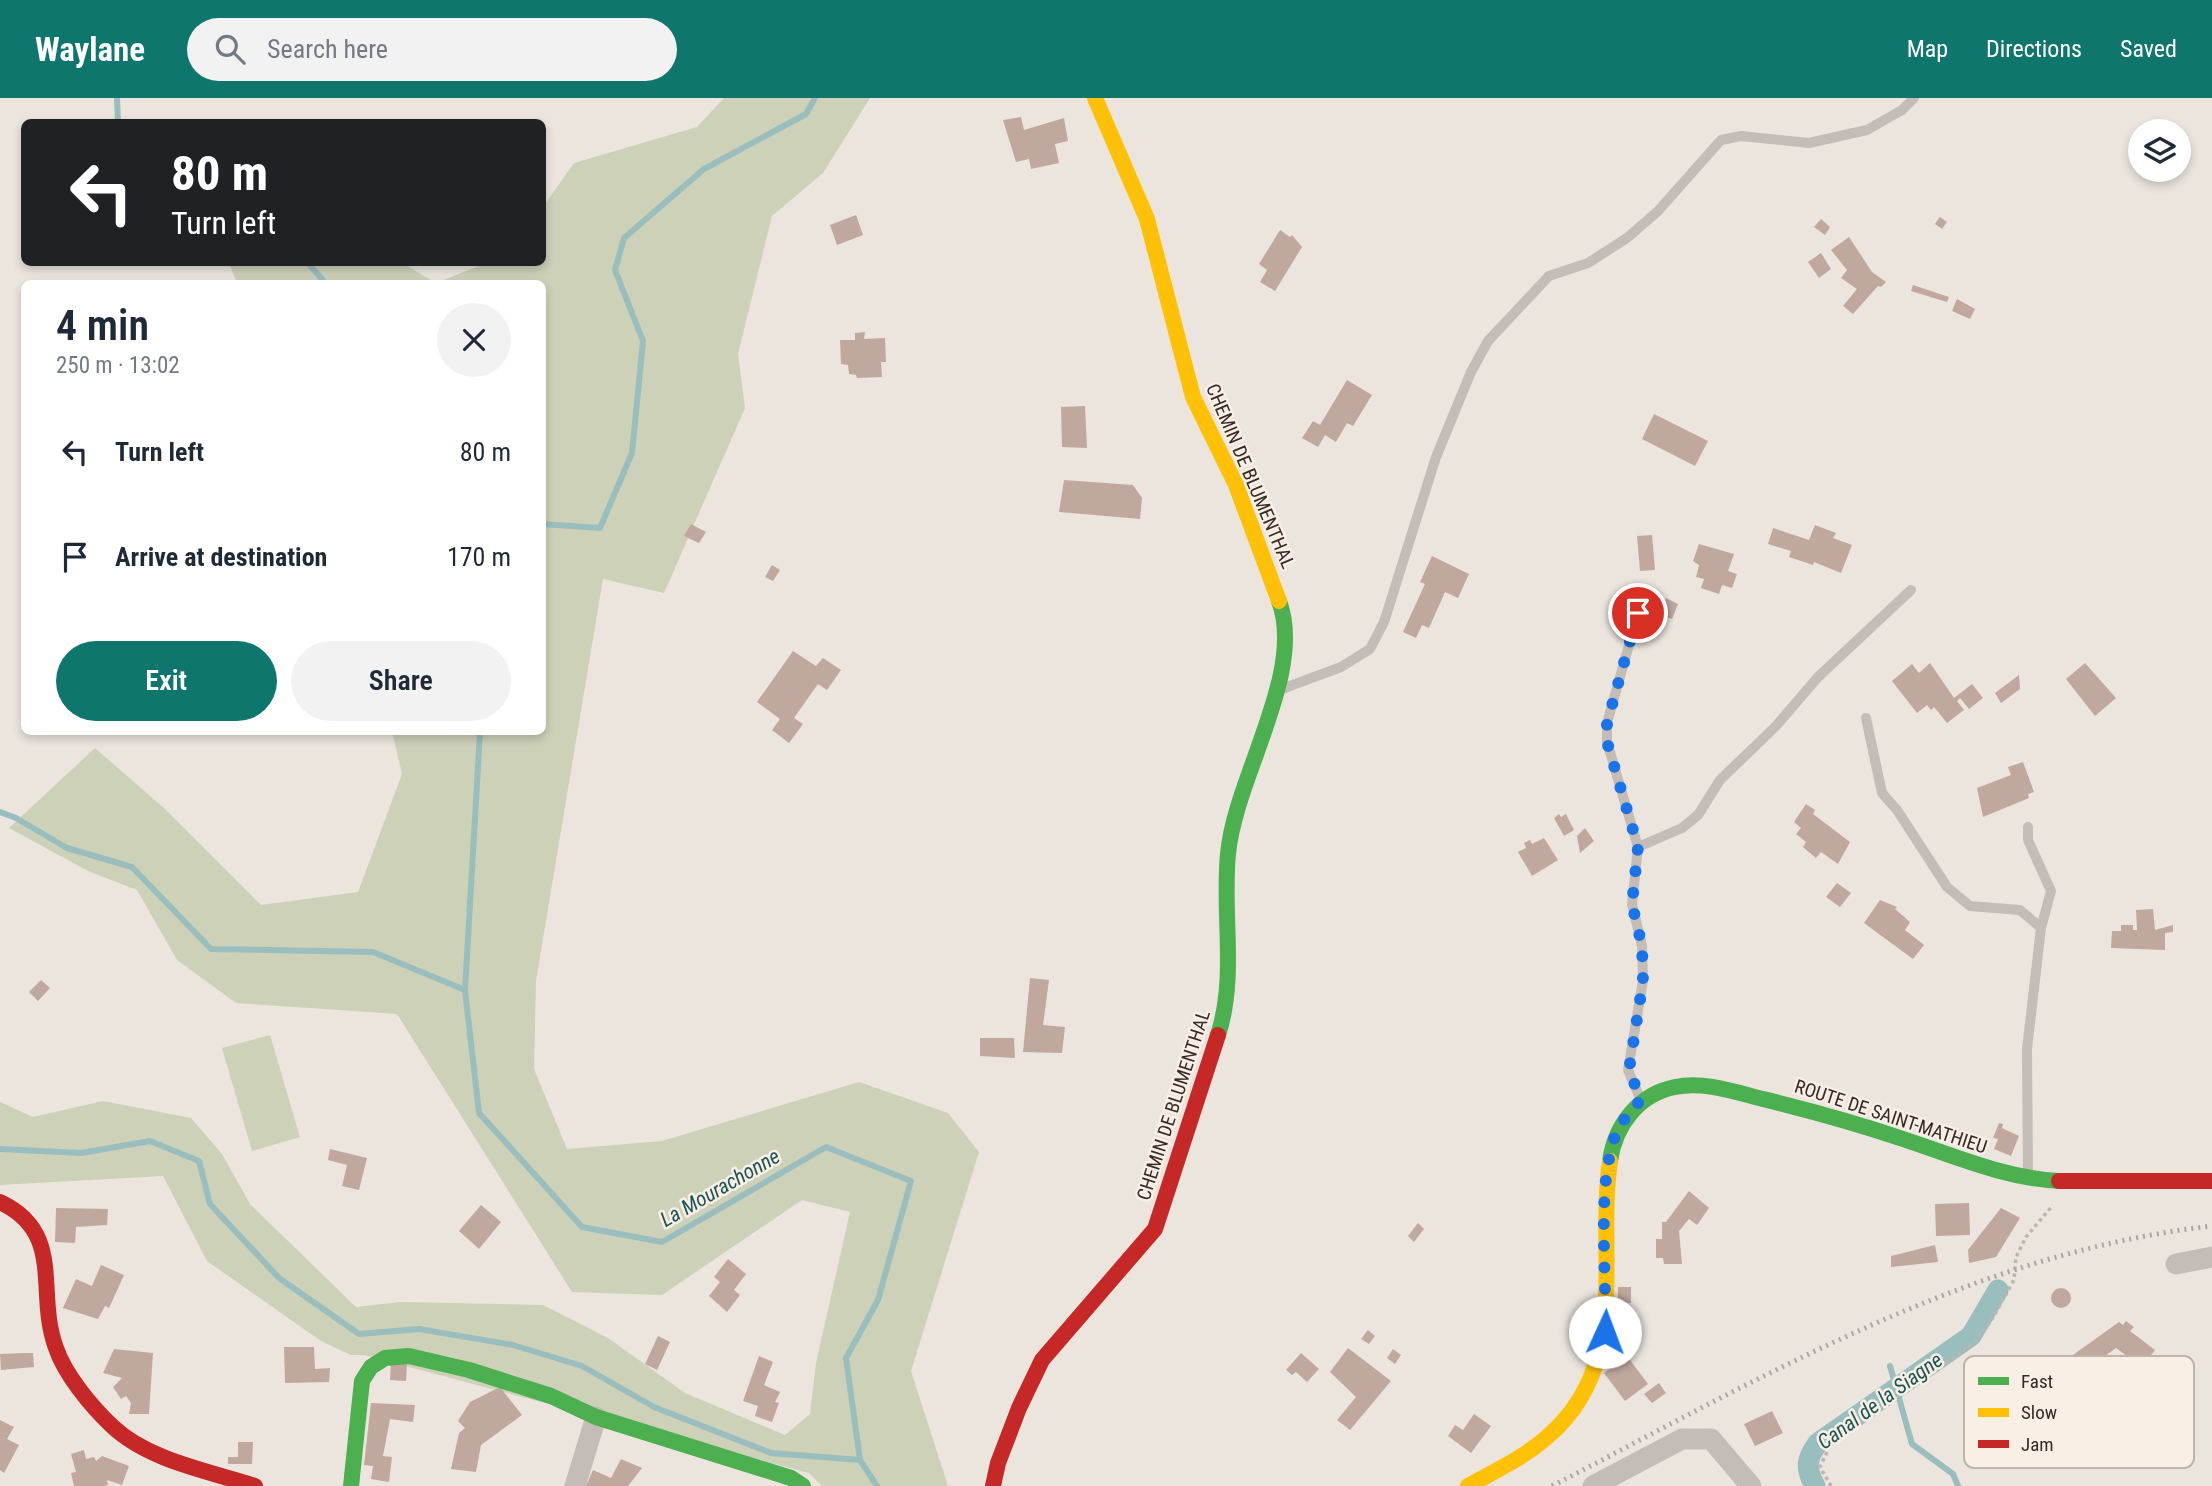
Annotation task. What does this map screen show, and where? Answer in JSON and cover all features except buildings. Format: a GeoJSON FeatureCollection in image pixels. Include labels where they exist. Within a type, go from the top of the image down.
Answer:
{"type":"FeatureCollection","features":[{"type":"Feature","properties":{"kind":"street","name":"CHEMIN DE BLUMENTHAL"},"geometry":{"type":"LineString","coordinates":[[993,1486],[998,1463],[1015,1419],[1042,1360],[1155,1229],[1227,1007],[1228,853],[1246,775],[1277,691],[1284,660],[1282,609],[1236,485],[1193,397],[1147,219],[1095,98]]}},
{"type":"Feature","properties":{"kind":"street","name":"ROUTE DE SAINT-MATHIEU"},"geometry":{"type":"LineString","coordinates":[[1468,1486],[1541,1446],[1563,1424],[1596,1364],[1605,1332],[1606,1182],[1611,1149],[1621,1122],[1641,1100],[1670,1087],[1692,1085],[1720,1088],[1834,1116],[1996,1171],[2028,1178],[2077,1182],[2182,1179],[2212,1181]]}},
{"type":"Feature","properties":{"kind":"street"},"geometry":{"type":"LineString","coordinates":[[0,1202],[18,1207],[33,1220],[42,1244],[50,1329],[57,1352],[113,1426],[138,1445],[255,1486]]}},
{"type":"Feature","properties":{"kind":"street"},"geometry":{"type":"LineString","coordinates":[[2176,1264],[2212,1256]]}},
{"type":"Feature","properties":{"kind":"street"},"geometry":{"type":"LineString","coordinates":[[351,1486],[362,1381],[371,1367],[384,1357],[409,1356],[469,1370],[551,1396],[596,1418],[791,1478],[803,1486]]}},
{"type":"Feature","properties":{"kind":"street"},"geometry":{"type":"LineString","coordinates":[[575,1486],[596,1418]]}},
{"type":"Feature","properties":{"kind":"street"},"geometry":{"type":"LineString","coordinates":[[1593,1486],[1682,1440],[1702,1439],[1711,1439],[1751,1486]]}},
{"type":"Feature","properties":{"kind":"lane"},"geometry":{"type":"LineString","coordinates":[[1277,691],[1341,667],[1370,649],[1384,622],[1436,457],[1471,372],[1489,341],[1549,276],[1588,263],[1626,238],[1658,211],[1721,140],[1741,136],[1809,143],[1867,130],[1902,110],[1914,98]]}},
{"type":"Feature","properties":{"kind":"lane"},"geometry":{"type":"LineString","coordinates":[[1638,847],[1682,828],[1698,815],[1720,780],[1776,726],[1818,677],[1911,590]]}},
{"type":"Feature","properties":{"kind":"lane"},"geometry":{"type":"LineString","coordinates":[[1638,613],[1607,723],[1607,742],[1638,847],[1632,904],[1642,946],[1643,981],[1629,1070],[1641,1100]]}},
{"type":"Feature","properties":{"kind":"lane"},"geometry":{"type":"LineString","coordinates":[[1866,718],[1882,793],[1897,810],[1947,887],[1970,905],[2020,910],[2041,928]]}},
{"type":"Feature","properties":{"kind":"lane"},"geometry":{"type":"LineString","coordinates":[[2028,827],[2028,840],[2051,891],[2041,928],[2027,1049],[2028,1178]]}},
{"type":"Feature","properties":{"kind":"path"},"geometry":{"type":"LineString","coordinates":[[1831,1486],[1820,1467],[1832,1441],[1974,1343],[1991,1321],[2014,1280],[2016,1257],[2026,1237],[2056,1201]]}},
{"type":"Feature","properties":{"kind":"green space"},"geometry":{"type":"Polygon","coordinates":[[[724,98],[870,98],[823,173],[772,216],[738,354],[745,408],[664,593],[603,579],[536,981],[534,1069],[567,1149],[662,1141],[859,1082],[948,1113],[979,1152],[911,1371],[948,1486],[822,1486],[809,1473],[364,1355],[351,1355],[321,1341],[207,1261],[163,1176],[0,1185],[0,1102],[33,1117],[103,1101],[191,1118],[222,1154],[250,1204],[356,1307],[401,1302],[543,1305],[608,1338],[685,1393],[785,1435],[810,1414],[816,1363],[850,1212],[802,1200],[662,1295],[572,1292],[397,1014],[236,1003],[177,960],[137,890],[88,871],[9,828],[95,748],[165,809],[261,905],[358,892],[402,774],[393,735],[546,735],[546,280],[444,280],[478,266],[546,266],[546,203],[574,163],[697,127],[724,98]]]}},
{"type":"Feature","properties":{"kind":"green space"},"geometry":{"type":"Polygon","coordinates":[[[230,266],[407,266],[431,280],[236,280],[230,266]]]}},
{"type":"Feature","properties":{"kind":"green space"},"geometry":{"type":"Polygon","coordinates":[[[270,1035],[300,1137],[252,1151],[222,1048],[270,1035]]]}},
{"type":"Feature","properties":{"kind":"waterway"},"geometry":{"type":"LineString","coordinates":[[117,98],[118,119]]}},
{"type":"Feature","properties":{"kind":"waterway","name":"La Mourachonne"},"geometry":{"type":"LineString","coordinates":[[546,524],[600,528],[632,453],[643,341],[615,270],[624,238],[704,169],[806,114],[815,98]]}},
{"type":"Feature","properties":{"kind":"waterway"},"geometry":{"type":"LineString","coordinates":[[310,266],[323,280]]}},
{"type":"Feature","properties":{"kind":"waterway","name":"La Mourachonne"},"geometry":{"type":"LineString","coordinates":[[480,735],[465,990],[479,1113],[582,1227],[662,1242],[826,1147],[911,1181],[878,1300],[846,1358],[860,1460],[877,1486]]}},
{"type":"Feature","properties":{"kind":"waterway"},"geometry":{"type":"LineString","coordinates":[[0,812],[16,818],[67,848],[132,867],[211,949],[373,952],[465,990]]}},
{"type":"Feature","properties":{"kind":"waterway"},"geometry":{"type":"LineString","coordinates":[[0,1149],[81,1153],[150,1141],[199,1161],[210,1204],[279,1278],[359,1334],[419,1329],[513,1345],[582,1366],[654,1407],[771,1453],[860,1460]]}},
{"type":"Feature","properties":{"kind":"waterway","name":"Canal de la Siagne"},"geometry":{"type":"LineString","coordinates":[[1815,1486],[1808,1464],[1818,1443],[1971,1336],[1998,1290]]}},
{"type":"Feature","properties":{"kind":"waterway"},"geometry":{"type":"LineString","coordinates":[[1890,1366],[1912,1444],[1953,1474],[1958,1486]]}},
{"type":"Feature","properties":{"kind":"railway"},"geometry":{"type":"LineString","coordinates":[[1552,1486],[1790,1363],[1953,1291],[2037,1263],[2123,1240],[2212,1226]]}},
{"type":"Feature","properties":{"kind":"traffic: fast"},"geometry":{"type":"LineString","coordinates":[[1218,1035],[1227,991],[1228,854],[1233,824],[1277,692],[1285,629],[1279,601]]}},
{"type":"Feature","properties":{"kind":"traffic: fast"},"geometry":{"type":"LineString","coordinates":[[1610,1161],[1617,1135],[1640,1104],[1662,1091],[1697,1085],[1835,1118],[2000,1171],[2059,1181]]}},
{"type":"Feature","properties":{"kind":"traffic: fast"},"geometry":{"type":"LineString","coordinates":[[351,1486],[362,1381],[371,1367],[385,1358],[409,1356],[469,1370],[551,1396],[596,1417],[791,1478],[803,1486]]}},
{"type":"Feature","properties":{"kind":"traffic: slow"},"geometry":{"type":"LineString","coordinates":[[1095,98],[1147,219],[1193,397],[1236,485],[1279,601]]}},
{"type":"Feature","properties":{"kind":"traffic: slow"},"geometry":{"type":"LineString","coordinates":[[1468,1486],[1518,1458],[1546,1438],[1573,1409],[1591,1378],[1601,1344],[1605,1309],[1610,1161]]}},
{"type":"Feature","properties":{"kind":"traffic: jam"},"geometry":{"type":"LineString","coordinates":[[993,1486],[998,1463],[1019,1408],[1042,1360],[1155,1229],[1218,1035]]}},
{"type":"Feature","properties":{"kind":"traffic: jam"},"geometry":{"type":"LineString","coordinates":[[2059,1181],[2212,1181]]}},
{"type":"Feature","properties":{"kind":"traffic: jam"},"geometry":{"type":"LineString","coordinates":[[0,1202],[20,1215],[34,1230],[45,1266],[50,1327],[56,1348],[72,1380],[96,1410],[112,1426],[143,1448],[180,1464],[255,1486]]}},
{"type":"Feature","properties":{"kind":"route"},"geometry":{"type":"LineString","coordinates":[[1605,1332],[1606,1182],[1611,1149],[1621,1122],[1641,1100],[1629,1070],[1643,981],[1642,946],[1632,904],[1638,847],[1607,742],[1607,723],[1618,675],[1638,613]]}}]}
